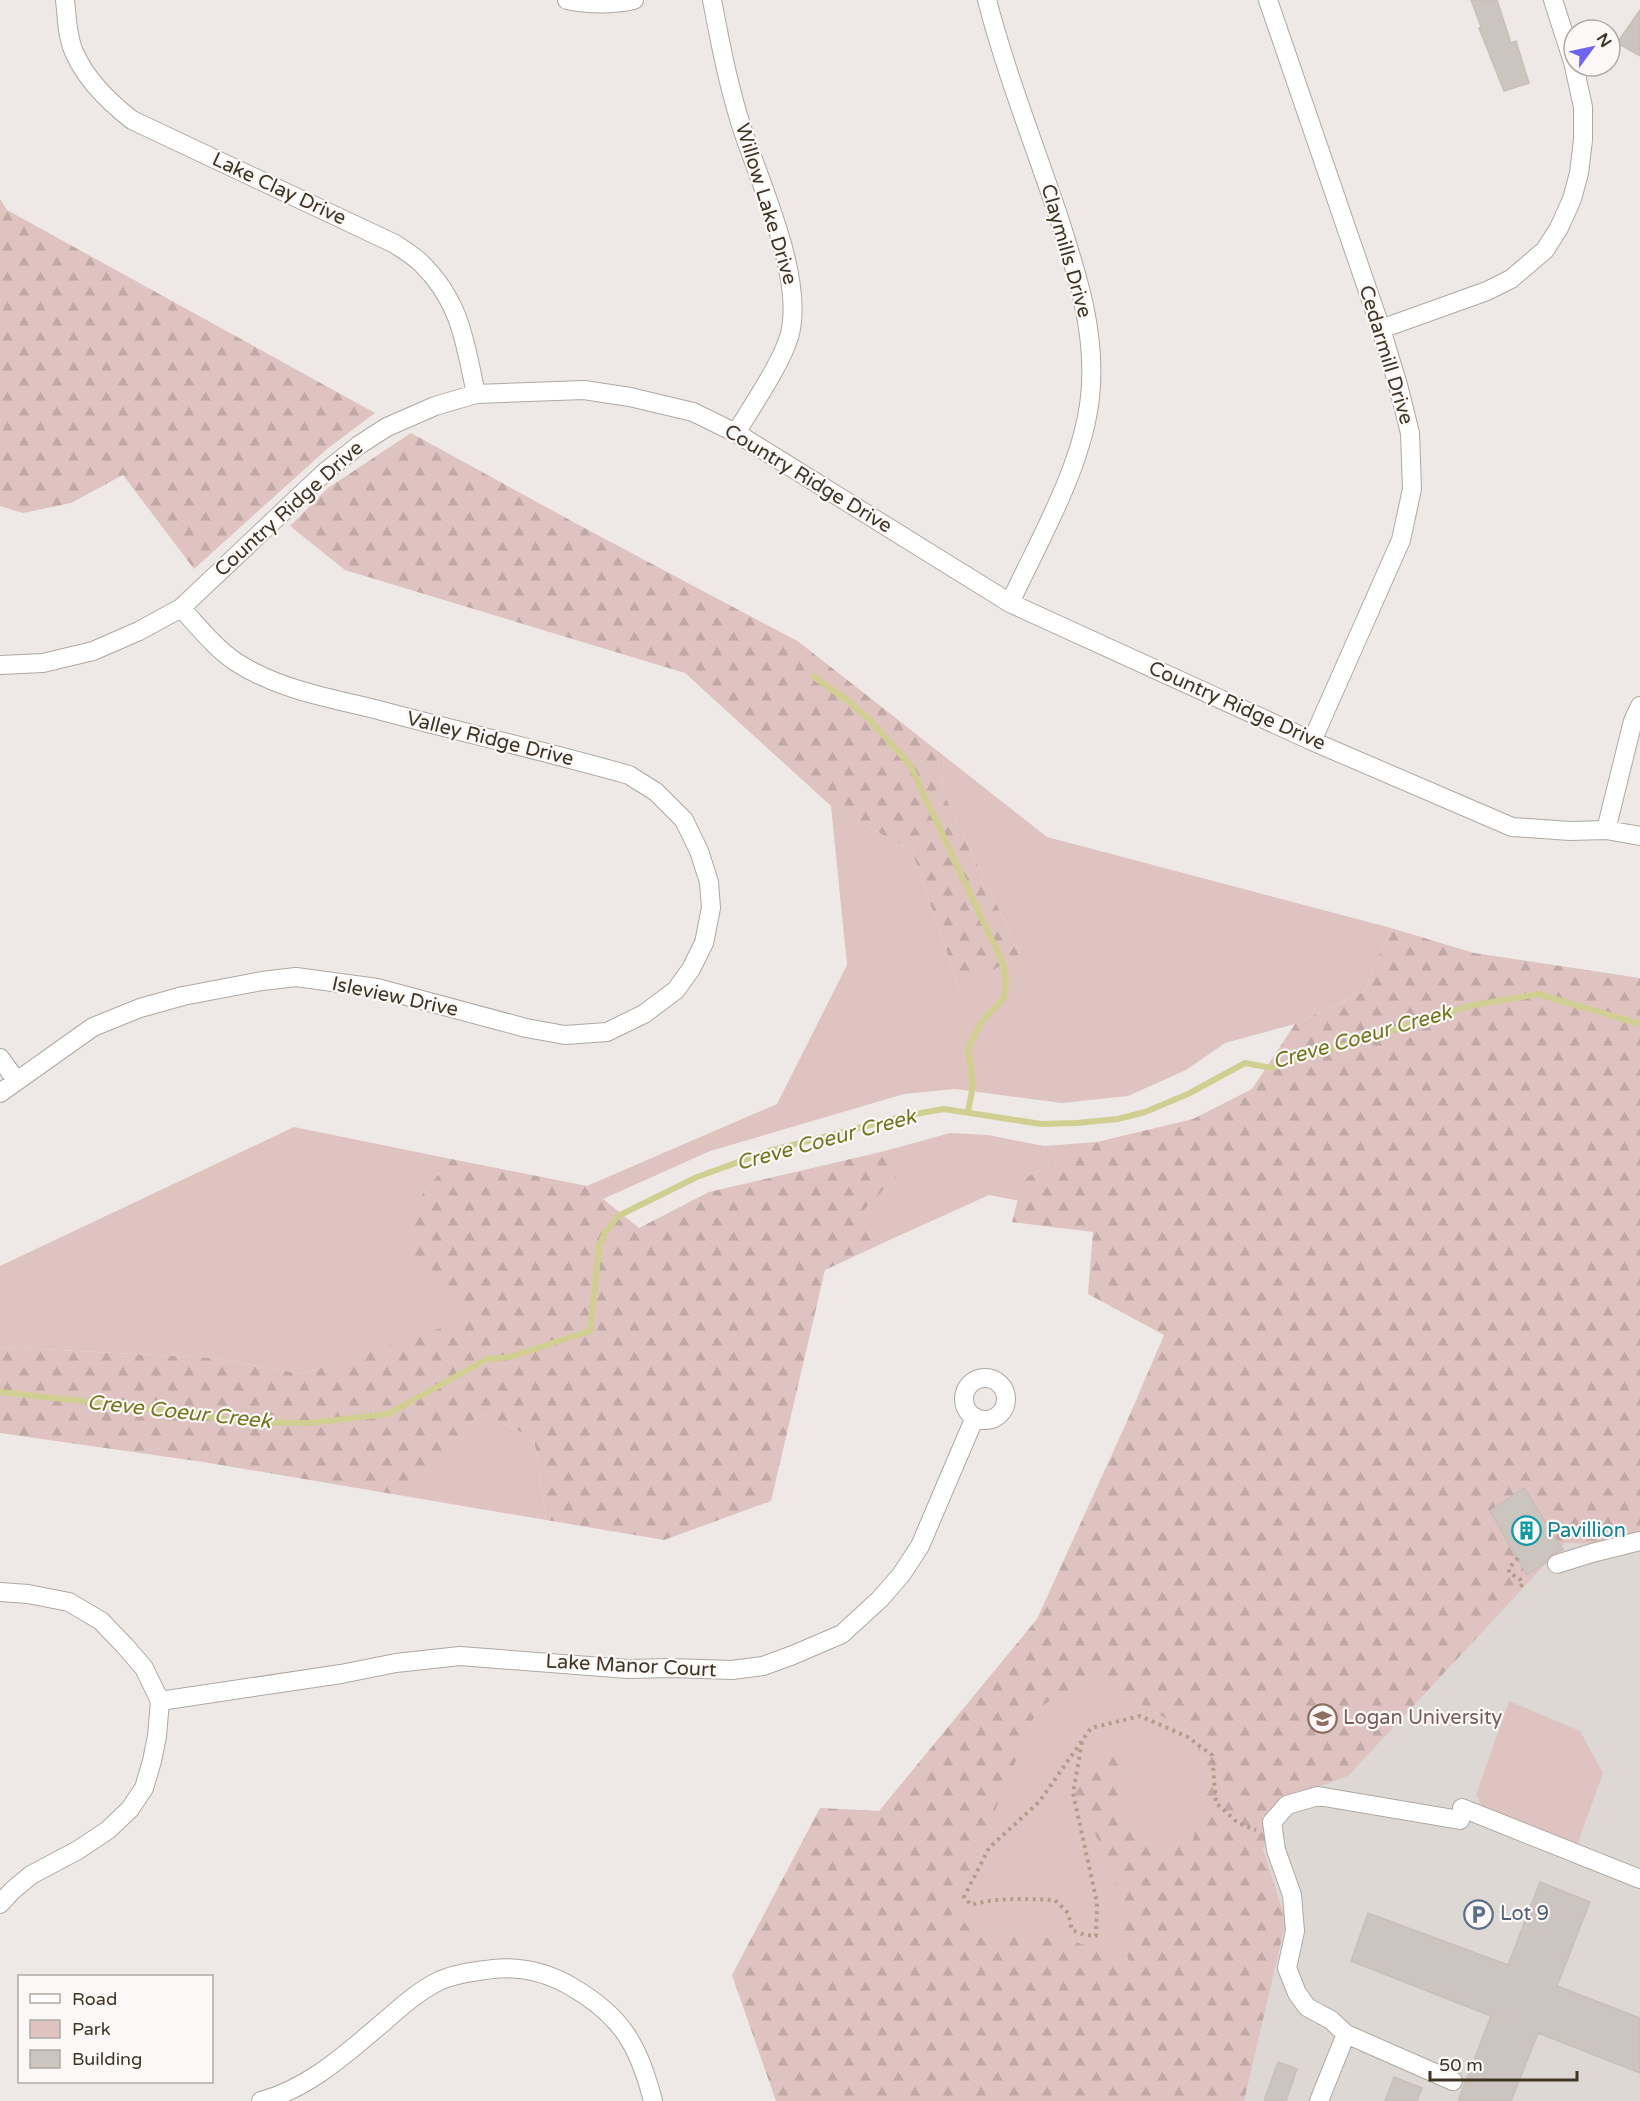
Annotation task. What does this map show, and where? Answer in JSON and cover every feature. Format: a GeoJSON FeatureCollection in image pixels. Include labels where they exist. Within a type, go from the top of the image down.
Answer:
{"type":"FeatureCollection","features":[{"type":"Feature","properties":{"kind":"street","name":"Lake Clay Drive"},"geometry":{"type":"LineString","coordinates":[[65,0],[74,51],[89,77],[108,101],[132,120],[395,244],[421,262],[450,298],[459,319],[477,394]]}},
{"type":"Feature","properties":{"kind":"street"},"geometry":{"type":"LineString","coordinates":[[567,0],[588,5],[605,5],[634,0]]}},
{"type":"Feature","properties":{"kind":"street","name":"Willow Lake Drive"},"geometry":{"type":"LineString","coordinates":[[712,0],[720,44],[741,124],[779,236],[791,278],[793,299],[789,337],[778,361],[736,433]]}},
{"type":"Feature","properties":{"kind":"street","name":"Claymills Drive"},"geometry":{"type":"LineString","coordinates":[[987,0],[997,40],[1036,147],[1072,258],[1086,309],[1092,357],[1090,398],[1082,436],[1066,485],[1010,603]]}},
{"type":"Feature","properties":{"kind":"street","name":"Cedarmill Drive"},"geometry":{"type":"LineString","coordinates":[[1268,0],[1381,329],[1410,433],[1412,489],[1401,540],[1312,741]]}},
{"type":"Feature","properties":{"kind":"street"},"geometry":{"type":"LineString","coordinates":[[1553,0],[1562,28]]}},
{"type":"Feature","properties":{"kind":"street"},"geometry":{"type":"LineString","coordinates":[[1381,329],[1495,288],[1511,279],[1545,250],[1559,228],[1572,199],[1579,173],[1583,140],[1582,107],[1576,78]]}},
{"type":"Feature","properties":{"kind":"street","name":"Country Ridge Drive"},"geometry":{"type":"LineString","coordinates":[[0,665],[43,663],[93,651],[139,632],[181,608],[325,472],[358,445],[387,427],[435,406],[477,394],[584,390],[630,397],[693,412],[736,433],[1010,603],[1312,741],[1512,827],[1570,831],[1606,830],[1640,836]]}},
{"type":"Feature","properties":{"kind":"street","name":"Valley Ridge Drive"},"geometry":{"type":"LineString","coordinates":[[181,608],[236,661],[274,682],[319,697],[601,767],[629,776],[656,792],[684,820],[699,851],[709,882],[711,908],[704,943]]}},
{"type":"Feature","properties":{"kind":"street"},"geometry":{"type":"LineString","coordinates":[[1606,830],[1633,721],[1640,706]]}},
{"type":"Feature","properties":{"kind":"street","name":"Isleview Drive"},"geometry":{"type":"LineString","coordinates":[[0,1093],[93,1027],[140,1008],[183,996],[296,977],[377,988],[526,1028],[565,1035],[608,1032],[644,1014],[676,990],[691,969],[704,943]]}},
{"type":"Feature","properties":{"kind":"street"},"geometry":{"type":"LineString","coordinates":[[0,1058],[16,1080]]}},
{"type":"Feature","properties":{"kind":"street","name":"Lake Manor Court"},"geometry":{"type":"LineString","coordinates":[[160,1701],[341,1674],[396,1663],[460,1656],[628,1669],[732,1670],[764,1666],[842,1634],[880,1599],[901,1575],[920,1546],[975,1417]]}},
{"type":"Feature","properties":{"kind":"street"},"geometry":{"type":"LineString","coordinates":[[1557,1564],[1640,1541]]}},
{"type":"Feature","properties":{"kind":"street"},"geometry":{"type":"LineString","coordinates":[[0,1592],[28,1594],[69,1602],[101,1621],[144,1668],[160,1701],[153,1761],[144,1788],[130,1809],[108,1830],[78,1850],[31,1875],[0,1904]]}},
{"type":"Feature","properties":{"kind":"street"},"geometry":{"type":"LineString","coordinates":[[1453,2081],[1346,2034],[1331,2020],[1307,2007],[1297,1993],[1287,1968],[1295,1931],[1292,1895],[1276,1850],[1272,1822],[1287,1805],[1318,1796],[1461,1814],[1640,1879]]}},
{"type":"Feature","properties":{"kind":"street"},"geometry":{"type":"LineString","coordinates":[[261,2101],[277,2097],[328,2067],[419,1992],[442,1980],[499,1968],[526,1969],[560,1980],[589,1997],[617,2020],[636,2048],[648,2079],[653,2101]]}},
{"type":"Feature","properties":{"kind":"street"},"geometry":{"type":"LineString","coordinates":[[1319,2101],[1346,2034]]}},
{"type":"Feature","properties":{"kind":"path"},"geometry":{"type":"LineString","coordinates":[[1518,1558],[1509,1568],[1509,1573],[1523,1583],[1519,1589]]}},
{"type":"Feature","properties":{"kind":"path"},"geometry":{"type":"LineString","coordinates":[[1082,1742],[1074,1793],[1097,1903],[1096,1936],[1085,1935],[1072,1929],[1068,1913],[1055,1900],[1015,1899],[984,1901],[971,1905],[964,1897],[989,1848],[1039,1802],[1091,1728],[1140,1716],[1188,1737],[1212,1755],[1216,1803],[1238,1823],[1274,1836]]}},
{"type":"Feature","properties":{"kind":"shaded area","name":"Logan University"},"geometry":{"type":"Polygon","coordinates":[[[1253,1157],[1640,1334],[1640,2101],[835,2101],[1253,1157]]]}},
{"type":"Feature","properties":{"kind":"green space"},"geometry":{"type":"Polygon","coordinates":[[[0,199],[7,210],[375,413],[327,449],[194,569],[123,475],[71,503],[23,513],[0,506],[0,199]]]}},
{"type":"Feature","properties":{"kind":"green space"},"geometry":{"type":"Polygon","coordinates":[[[411,433],[799,642],[944,756],[942,790],[1020,954],[960,990],[912,851],[831,806],[685,673],[345,570],[290,526],[328,488],[411,433]]]}},
{"type":"Feature","properties":{"kind":"green space"},"geometry":{"type":"Polygon","coordinates":[[[944,756],[1047,837],[1391,928],[1365,991],[1295,1024],[1225,1043],[1186,1070],[1128,1096],[1062,1103],[955,1089],[904,1094],[710,1151],[603,1199],[587,1186],[777,1104],[847,965],[831,806],[912,851],[960,990],[1020,954],[942,790],[944,756]]]}},
{"type":"Feature","properties":{"kind":"green space","name":"Logan University"},"geometry":{"type":"Polygon","coordinates":[[[1391,928],[1474,953],[1640,978],[1640,1531],[1605,1544],[1565,1543],[1348,1776],[1279,1801],[1263,1849],[1286,1921],[1244,2101],[776,2101],[732,1975],[820,1808],[879,1811],[1037,1619],[1164,1335],[1088,1294],[1093,1232],[1012,1222],[1023,1179],[1097,1142],[1193,1119],[1252,1089],[1295,1024],[1365,991],[1391,928]],[[1092,1676],[1038,1708],[951,1916],[978,1929],[1074,1941],[1129,1963],[1119,1918],[1118,1887],[1096,1836],[1073,1793],[1097,1759],[1123,1756],[1117,1820],[1157,1852],[1193,1840],[1208,1780],[1194,1735],[1092,1676]]]}},
{"type":"Feature","properties":{"kind":"green space"},"geometry":{"type":"Polygon","coordinates":[[[294,1127],[451,1159],[407,1213],[475,1317],[303,1374],[212,1358],[0,1347],[0,1266],[294,1127]]]}},
{"type":"Feature","properties":{"kind":"green space"},"geometry":{"type":"Polygon","coordinates":[[[950,1133],[988,1135],[1044,1146],[1097,1142],[1023,1179],[1020,1201],[989,1195],[883,1243],[858,1216],[895,1177],[885,1151],[950,1133]]]}},
{"type":"Feature","properties":{"kind":"green space"},"geometry":{"type":"Polygon","coordinates":[[[885,1151],[896,1177],[858,1216],[883,1243],[825,1270],[771,1501],[664,1540],[546,1520],[534,1438],[478,1412],[453,1456],[410,1497],[203,1462],[0,1433],[0,1347],[212,1358],[303,1374],[474,1317],[409,1258],[407,1213],[451,1159],[587,1186],[639,1228],[709,1192],[885,1151]]]}},
{"type":"Feature","properties":{"kind":"green space"},"geometry":{"type":"Polygon","coordinates":[[[478,1412],[534,1438],[546,1520],[410,1497],[453,1456],[478,1412]]]}},
{"type":"Feature","properties":{"kind":"green space"},"geometry":{"type":"Polygon","coordinates":[[[1092,1676],[1194,1735],[1208,1780],[1194,1840],[1157,1852],[1117,1820],[1123,1757],[1074,1793],[1118,1887],[1119,1918],[1130,1964],[1074,1941],[978,1929],[950,1916],[1038,1708],[1092,1676]]]}},
{"type":"Feature","properties":{"kind":"green space"},"geometry":{"type":"Polygon","coordinates":[[[1509,1701],[1580,1731],[1603,1773],[1576,1848],[1487,1814],[1476,1795],[1509,1701]]]}},
{"type":"Feature","properties":{"kind":"building"},"geometry":{"type":"Polygon","coordinates":[[[1471,0],[1497,0],[1511,43],[1516,41],[1529,83],[1504,91],[1479,28],[1481,27],[1471,0]]]}},
{"type":"Feature","properties":{"kind":"building"},"geometry":{"type":"Polygon","coordinates":[[[1640,10],[1640,56],[1622,46],[1622,36],[1640,10]]]}},
{"type":"Feature","properties":{"kind":"building","name":"Pavillion"},"geometry":{"type":"Polygon","coordinates":[[[1524,1488],[1563,1550],[1549,1556],[1546,1562],[1527,1575],[1490,1511],[1524,1488]]]}},
{"type":"Feature","properties":{"kind":"building"},"geometry":{"type":"Polygon","coordinates":[[[1540,1882],[1590,1902],[1557,1986],[1640,2018],[1640,2073],[1538,2033],[1511,2101],[1458,2101],[1491,2016],[1351,1961],[1368,1913],[1508,1965],[1540,1882]]]}},
{"type":"Feature","properties":{"kind":"building"},"geometry":{"type":"Polygon","coordinates":[[[1278,2062],[1297,2069],[1286,2101],[1264,2101],[1278,2062]]]}},
{"type":"Feature","properties":{"kind":"building"},"geometry":{"type":"Polygon","coordinates":[[[1394,2077],[1422,2088],[1417,2101],[1385,2101],[1394,2077]]]}},
{"type":"Feature","properties":{"kind":"waterway"},"geometry":{"type":"LineString","coordinates":[[814,677],[847,700],[871,721],[910,765],[1004,966],[1006,984],[1004,998],[982,1021],[968,1048],[973,1086],[968,1111]]}},
{"type":"Feature","properties":{"kind":"waterway","name":"Creve Coeur Creek"},"geometry":{"type":"LineString","coordinates":[[0,1392],[190,1413],[239,1422],[310,1423],[388,1414],[487,1359],[510,1357],[590,1331],[599,1247],[605,1233],[618,1216],[697,1177],[769,1151],[909,1115],[944,1109],[1041,1124],[1118,1119],[1145,1112],[1188,1094],[1245,1063],[1272,1068],[1469,1006],[1538,994],[1640,1024]]}},
{"type":"Feature","properties":{"kind":"place","name":"Pavillion"},"geometry":{"type":"Point","coordinates":[1526,1531]}},
{"type":"Feature","properties":{"kind":"place","name":"Logan University"},"geometry":{"type":"Point","coordinates":[1322,1718]}},
{"type":"Feature","properties":{"kind":"place","name":"Lot 9"},"geometry":{"type":"Point","coordinates":[1479,1914]}}]}
